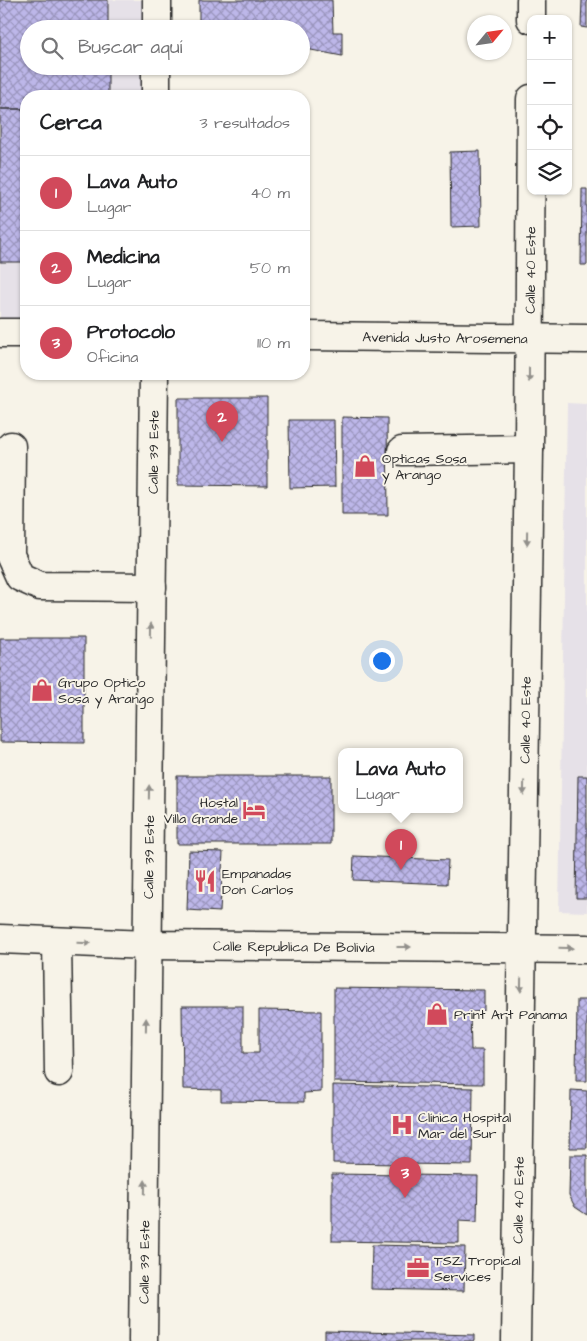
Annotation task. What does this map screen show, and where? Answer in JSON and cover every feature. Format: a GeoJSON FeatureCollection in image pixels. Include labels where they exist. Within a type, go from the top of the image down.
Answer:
{"type":"FeatureCollection","features":[{"type":"Feature","properties":{"kind":"street"},"geometry":{"type":"LineString","coordinates":[[157,0],[157,20]]}},
{"type":"Feature","properties":{"kind":"street"},"geometry":{"type":"LineString","coordinates":[[531,15],[532,0]]}},
{"type":"Feature","properties":{"kind":"street"},"geometry":{"type":"LineString","coordinates":[[156,75],[156,90]]}},
{"type":"Feature","properties":{"kind":"street","name":"Calle 40 Este"},"geometry":{"type":"LineString","coordinates":[[516,1341],[529,449],[531,105]]}},
{"type":"Feature","properties":{"kind":"street"},"geometry":{"type":"LineString","coordinates":[[0,333],[20,333]]}},
{"type":"Feature","properties":{"kind":"street","name":"Avenida Justo Arosemena"},"geometry":{"type":"LineString","coordinates":[[310,336],[587,339]]}},
{"type":"Feature","properties":{"kind":"street","name":"Calle 39 Este"},"geometry":{"type":"LineString","coordinates":[[143,1341],[154,380]]}},
{"type":"Feature","properties":{"kind":"street"},"geometry":{"type":"LineString","coordinates":[[11,446],[10,555],[20,577],[40,586],[152,587]]}},
{"type":"Feature","properties":{"kind":"street"},"geometry":{"type":"LineString","coordinates":[[402,451],[529,449]]}},
{"type":"Feature","properties":{"kind":"street","name":"Calle Republica De Bolivia"},"geometry":{"type":"LineString","coordinates":[[0,939],[147,945],[587,949]]}},
{"type":"Feature","properties":{"kind":"street"},"geometry":{"type":"LineString","coordinates":[[57,942],[59,1072]]}},
{"type":"Feature","properties":{"kind":"shaded area"},"geometry":{"type":"Polygon","coordinates":[[[0,0],[157,0],[157,20],[20,20],[20,75],[156,75],[156,90],[20,90],[20,333],[0,333],[0,0]]]}},
{"type":"Feature","properties":{"kind":"shaded area"},"geometry":{"type":"Polygon","coordinates":[[[567,403],[587,404],[587,912],[559,911],[567,403]]]}},
{"type":"Feature","properties":{"kind":"building"},"geometry":{"type":"Polygon","coordinates":[[[0,0],[108,0],[108,20],[20,20],[20,75],[108,75],[108,90],[20,90],[20,109],[0,109],[0,0]]]}},
{"type":"Feature","properties":{"kind":"building"},"geometry":{"type":"Polygon","coordinates":[[[199,0],[332,0],[333,32],[342,32],[342,56],[310,50],[310,20],[199,20],[199,0]]]}},
{"type":"Feature","properties":{"kind":"building"},"geometry":{"type":"Polygon","coordinates":[[[582,0],[587,0],[587,28],[581,27],[582,0]]]}},
{"type":"Feature","properties":{"kind":"building"},"geometry":{"type":"Polygon","coordinates":[[[0,109],[20,109],[20,262],[0,262],[0,109]]]}},
{"type":"Feature","properties":{"kind":"building"},"geometry":{"type":"Polygon","coordinates":[[[480,151],[481,226],[451,227],[450,152],[480,151]]]}},
{"type":"Feature","properties":{"kind":"building"},"geometry":{"type":"Polygon","coordinates":[[[582,189],[587,189],[587,265],[581,265],[582,189]]]}},
{"type":"Feature","properties":{"kind":"building"},"geometry":{"type":"Polygon","coordinates":[[[178,398],[267,398],[267,486],[178,485],[178,398]]]}},
{"type":"Feature","properties":{"kind":"building","name":"Opticas Sosa y Arango"},"geometry":{"type":"Polygon","coordinates":[[[342,417],[387,418],[388,515],[342,515],[342,417]]]}},
{"type":"Feature","properties":{"kind":"building"},"geometry":{"type":"Polygon","coordinates":[[[289,420],[334,420],[335,487],[290,488],[289,420]]]}},
{"type":"Feature","properties":{"kind":"building","name":"Grupo Optico Sosa y Arango"},"geometry":{"type":"Polygon","coordinates":[[[0,638],[84,638],[84,743],[0,742],[0,638]]]}},
{"type":"Feature","properties":{"kind":"building","name":"Hostal Villa Grande"},"geometry":{"type":"Polygon","coordinates":[[[177,776],[331,776],[331,844],[177,844],[177,776]]]}},
{"type":"Feature","properties":{"kind":"building"},"geometry":{"type":"Polygon","coordinates":[[[578,776],[587,776],[587,898],[576,898],[578,776]]]}},
{"type":"Feature","properties":{"kind":"building","name":"Empanadas Don Carlos"},"geometry":{"type":"Polygon","coordinates":[[[189,851],[223,852],[220,912],[187,910],[189,851]]]}},
{"type":"Feature","properties":{"kind":"building"},"geometry":{"type":"Polygon","coordinates":[[[354,856],[448,860],[447,884],[353,880],[354,856]]]}},
{"type":"Feature","properties":{"kind":"building"},"geometry":{"type":"Polygon","coordinates":[[[334,988],[484,990],[484,1011],[470,1012],[471,1050],[483,1050],[483,1084],[334,1082],[334,988]]]}},
{"type":"Feature","properties":{"kind":"building"},"geometry":{"type":"Polygon","coordinates":[[[577,1000],[587,1000],[587,1081],[576,1081],[577,1000]]]}},
{"type":"Feature","properties":{"kind":"building"},"geometry":{"type":"Polygon","coordinates":[[[182,1006],[243,1006],[243,1053],[259,1053],[259,1010],[321,1011],[321,1092],[304,1093],[304,1102],[221,1101],[221,1090],[183,1089],[182,1006]]]}},
{"type":"Feature","properties":{"kind":"building","name":"Clínica Hospital Mar del Sur"},"geometry":{"type":"Polygon","coordinates":[[[333,1085],[473,1088],[472,1165],[333,1163],[333,1085]]]}},
{"type":"Feature","properties":{"kind":"building"},"geometry":{"type":"Polygon","coordinates":[[[571,1090],[587,1091],[587,1148],[570,1148],[571,1090]]]}},
{"type":"Feature","properties":{"kind":"building"},"geometry":{"type":"Polygon","coordinates":[[[570,1155],[587,1155],[587,1215],[575,1207],[569,1195],[570,1155]]]}},
{"type":"Feature","properties":{"kind":"building"},"geometry":{"type":"Polygon","coordinates":[[[332,1174],[478,1176],[477,1221],[459,1220],[459,1243],[332,1241],[332,1174]]]}},
{"type":"Feature","properties":{"kind":"building","name":"TSZ Tropical Services"},"geometry":{"type":"Polygon","coordinates":[[[372,1245],[465,1247],[464,1291],[371,1289],[372,1245]]]}},
{"type":"Feature","properties":{"kind":"building"},"geometry":{"type":"Polygon","coordinates":[[[325,1331],[474,1335],[474,1341],[325,1341],[325,1331]]]}},
{"type":"Feature","properties":{"kind":"place","name":"Medicina"},"geometry":{"type":"Point","coordinates":[222,442]}},
{"type":"Feature","properties":{"kind":"place","name":"Opticas Sosa y Arango"},"geometry":{"type":"Point","coordinates":[365,466]}},
{"type":"Feature","properties":{"kind":"place","name":"Grupo Optico Sosa y Arango"},"geometry":{"type":"Point","coordinates":[42,690]}},
{"type":"Feature","properties":{"kind":"place","name":"Hostal Villa Grande"},"geometry":{"type":"Point","coordinates":[254,810]}},
{"type":"Feature","properties":{"kind":"place","name":"Lava Auto"},"geometry":{"type":"Point","coordinates":[401,870]}},
{"type":"Feature","properties":{"kind":"place","name":"Empanadas Don Carlos"},"geometry":{"type":"Point","coordinates":[205,881]}},
{"type":"Feature","properties":{"kind":"place","name":"Print Art Panama"},"geometry":{"type":"Point","coordinates":[437,1014]}},
{"type":"Feature","properties":{"kind":"place","name":"Clínica Hospital Mar del Sur"},"geometry":{"type":"Point","coordinates":[402,1125]}},
{"type":"Feature","properties":{"kind":"place","name":"Protocolo"},"geometry":{"type":"Point","coordinates":[405,1198]}},
{"type":"Feature","properties":{"kind":"place","name":"TSZ Tropical Services"},"geometry":{"type":"Point","coordinates":[418,1268]}}]}
